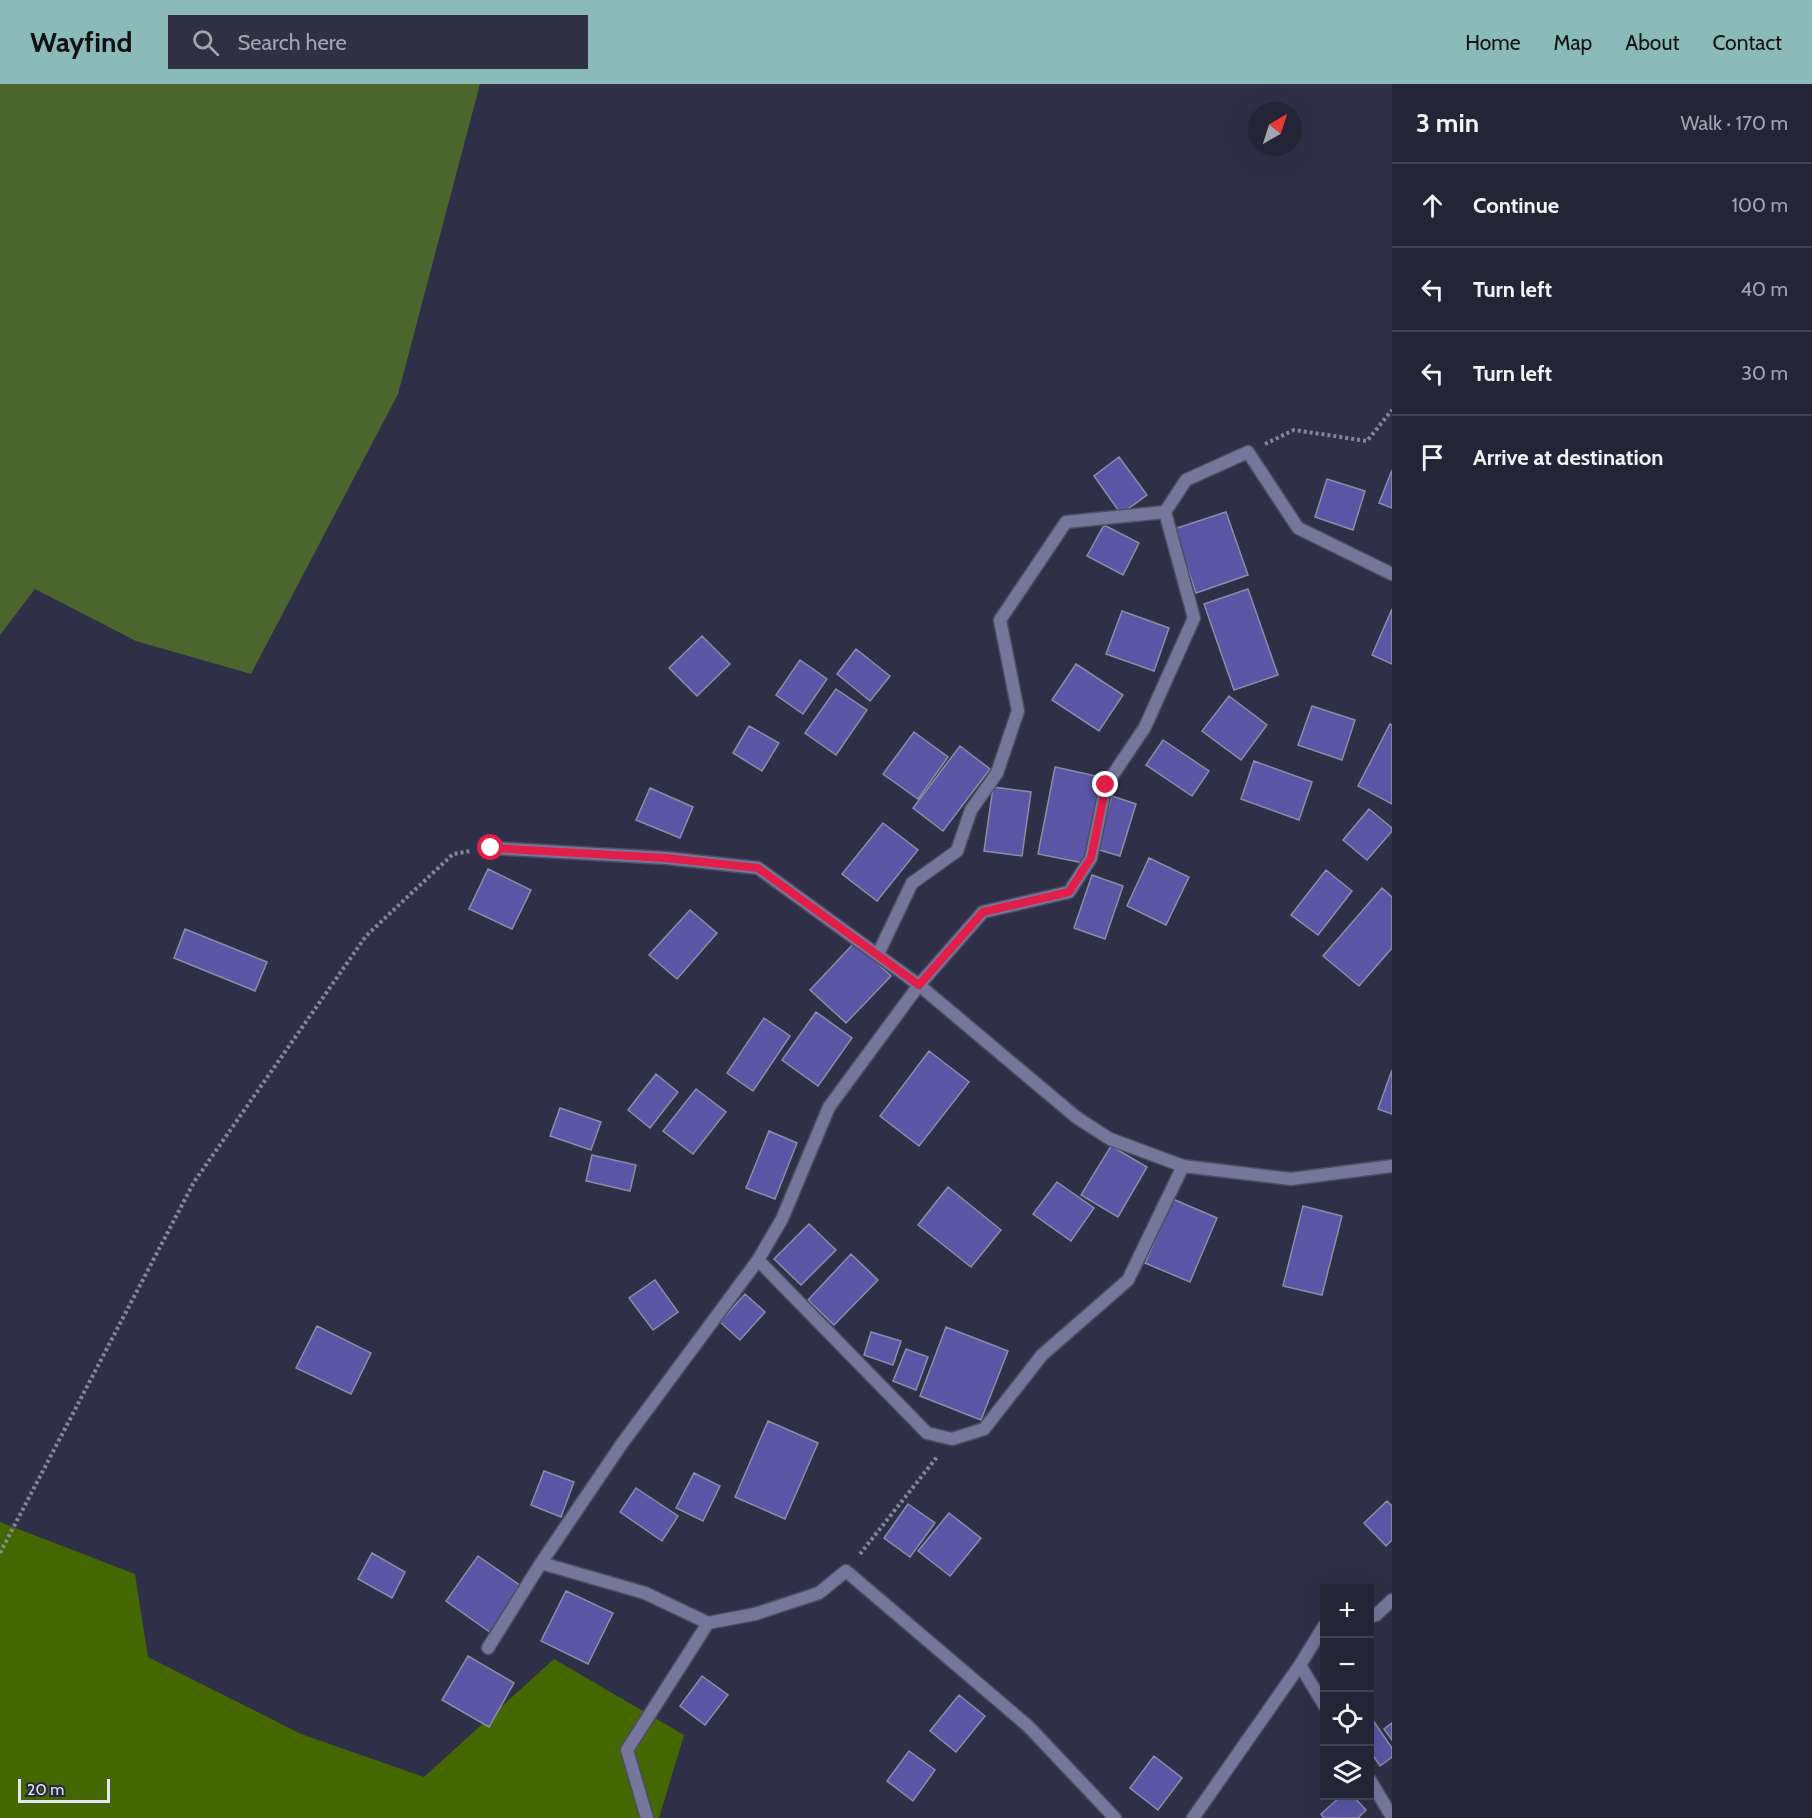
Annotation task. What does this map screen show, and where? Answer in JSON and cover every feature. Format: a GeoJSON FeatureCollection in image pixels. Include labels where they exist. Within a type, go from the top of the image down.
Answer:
{"type":"FeatureCollection","features":[{"type":"Feature","properties":{"kind":"street"},"geometry":{"type":"LineString","coordinates":[[488,1648],[541,1563],[621,1445],[758,1260],[782,1219],[828,1107],[919,985],[983,912],[1069,892],[1091,858],[1106,785],[1145,727],[1194,618],[1165,512],[1186,480],[1248,452],[1298,528],[1392,574]]}},
{"type":"Feature","properties":{"kind":"street"},"geometry":{"type":"LineString","coordinates":[[878,954],[912,883],[957,851],[971,810],[997,773],[1018,711],[1000,620],[1066,522],[1165,512]]}},
{"type":"Feature","properties":{"kind":"street"},"geometry":{"type":"LineString","coordinates":[[491,848],[666,858],[758,868],[919,985],[1076,1117],[1110,1139],[1183,1166],[1291,1179],[1392,1166]]}},
{"type":"Feature","properties":{"kind":"street"},"geometry":{"type":"LineString","coordinates":[[758,1260],[927,1433],[952,1439],[984,1429],[1042,1355],[1128,1280],[1183,1166]]}},
{"type":"Feature","properties":{"kind":"street"},"geometry":{"type":"LineString","coordinates":[[541,1563],[645,1593],[708,1623],[755,1614],[819,1593],[846,1571],[1028,1726],[1115,1818]]}},
{"type":"Feature","properties":{"kind":"street"},"geometry":{"type":"LineString","coordinates":[[1374,1615],[1392,1600]]}},
{"type":"Feature","properties":{"kind":"street"},"geometry":{"type":"LineString","coordinates":[[647,1818],[627,1750],[708,1623]]}},
{"type":"Feature","properties":{"kind":"street"},"geometry":{"type":"LineString","coordinates":[[1193,1818],[1300,1665],[1320,1632]]}},
{"type":"Feature","properties":{"kind":"street"},"geometry":{"type":"LineString","coordinates":[[1300,1665],[1320,1698]]}},
{"type":"Feature","properties":{"kind":"street"},"geometry":{"type":"LineString","coordinates":[[1374,1787],[1392,1817]]}},
{"type":"Feature","properties":{"kind":"path"},"geometry":{"type":"LineString","coordinates":[[1248,452],[1294,430],[1366,441],[1392,410]]}},
{"type":"Feature","properties":{"kind":"path"},"geometry":{"type":"LineString","coordinates":[[0,1553],[194,1182],[366,936],[453,854],[491,848]]}},
{"type":"Feature","properties":{"kind":"path"},"geometry":{"type":"LineString","coordinates":[[846,1571],[952,1439]]}},
{"type":"Feature","properties":{"kind":"green space"},"geometry":{"type":"Polygon","coordinates":[[[0,84],[480,84],[398,394],[251,674],[136,641],[35,589],[0,635],[0,84]]]}},
{"type":"Feature","properties":{"kind":"green space"},"geometry":{"type":"Polygon","coordinates":[[[0,1522],[135,1574],[148,1657],[301,1734],[424,1777],[554,1659],[684,1735],[659,1818],[0,1818],[0,1522]]]}},
{"type":"Feature","properties":{"kind":"building"},"geometry":{"type":"Polygon","coordinates":[[[1119,457],[1147,495],[1121,514],[1094,476],[1119,457]]]}},
{"type":"Feature","properties":{"kind":"building"},"geometry":{"type":"Polygon","coordinates":[[[1392,470],[1392,508],[1379,503],[1392,470]]]}},
{"type":"Feature","properties":{"kind":"building"},"geometry":{"type":"Polygon","coordinates":[[[1327,479],[1365,491],[1353,530],[1315,517],[1327,479]]]}},
{"type":"Feature","properties":{"kind":"building"},"geometry":{"type":"Polygon","coordinates":[[[1226,512],[1248,575],[1196,593],[1174,529],[1226,512]]]}},
{"type":"Feature","properties":{"kind":"building"},"geometry":{"type":"Polygon","coordinates":[[[1104,525],[1139,543],[1123,575],[1087,556],[1104,525]]]}},
{"type":"Feature","properties":{"kind":"building"},"geometry":{"type":"Polygon","coordinates":[[[1248,589],[1278,675],[1234,690],[1204,604],[1248,589]]]}},
{"type":"Feature","properties":{"kind":"building"},"geometry":{"type":"Polygon","coordinates":[[[1392,609],[1392,664],[1372,655],[1392,609]]]}},
{"type":"Feature","properties":{"kind":"building"},"geometry":{"type":"Polygon","coordinates":[[[1122,611],[1169,628],[1154,671],[1106,654],[1122,611]]]}},
{"type":"Feature","properties":{"kind":"building"},"geometry":{"type":"Polygon","coordinates":[[[702,636],[730,664],[697,696],[669,668],[702,636]]]}},
{"type":"Feature","properties":{"kind":"building"},"geometry":{"type":"Polygon","coordinates":[[[856,649],[890,676],[870,701],[837,674],[856,649]]]}},
{"type":"Feature","properties":{"kind":"building"},"geometry":{"type":"Polygon","coordinates":[[[800,660],[827,679],[803,714],[776,695],[800,660]]]}},
{"type":"Feature","properties":{"kind":"building"},"geometry":{"type":"Polygon","coordinates":[[[1076,664],[1123,695],[1099,731],[1052,700],[1076,664]]]}},
{"type":"Feature","properties":{"kind":"building"},"geometry":{"type":"Polygon","coordinates":[[[836,689],[867,710],[836,755],[805,733],[836,689]]]}},
{"type":"Feature","properties":{"kind":"building"},"geometry":{"type":"Polygon","coordinates":[[[1229,696],[1267,725],[1241,760],[1202,731],[1229,696]]]}},
{"type":"Feature","properties":{"kind":"building"},"geometry":{"type":"Polygon","coordinates":[[[1312,706],[1355,720],[1342,760],[1298,745],[1312,706]]]}},
{"type":"Feature","properties":{"kind":"building"},"geometry":{"type":"Polygon","coordinates":[[[1390,724],[1392,725],[1392,804],[1358,786],[1390,724]]]}},
{"type":"Feature","properties":{"kind":"building"},"geometry":{"type":"Polygon","coordinates":[[[749,726],[779,743],[762,771],[733,753],[749,726]]]}},
{"type":"Feature","properties":{"kind":"building"},"geometry":{"type":"Polygon","coordinates":[[[914,732],[948,757],[918,799],[883,774],[914,732]]]}},
{"type":"Feature","properties":{"kind":"building"},"geometry":{"type":"Polygon","coordinates":[[[1163,740],[1209,771],[1192,796],[1146,765],[1163,740]]]}},
{"type":"Feature","properties":{"kind":"building"},"geometry":{"type":"Polygon","coordinates":[[[960,746],[990,769],[943,831],[913,808],[960,746]]]}},
{"type":"Feature","properties":{"kind":"building"},"geometry":{"type":"Polygon","coordinates":[[[1254,761],[1312,782],[1299,820],[1241,799],[1254,761]]]}},
{"type":"Feature","properties":{"kind":"building"},"geometry":{"type":"Polygon","coordinates":[[[1055,767],[1101,777],[1084,863],[1038,854],[1055,767]]]}},
{"type":"Feature","properties":{"kind":"building"},"geometry":{"type":"Polygon","coordinates":[[[993,787],[1031,792],[1022,856],[984,851],[993,787]]]}},
{"type":"Feature","properties":{"kind":"building"},"geometry":{"type":"Polygon","coordinates":[[[650,788],[693,807],[680,838],[636,820],[650,788]]]}},
{"type":"Feature","properties":{"kind":"building"},"geometry":{"type":"Polygon","coordinates":[[[1112,796],[1136,804],[1120,856],[1096,849],[1112,796]]]}},
{"type":"Feature","properties":{"kind":"building"},"geometry":{"type":"Polygon","coordinates":[[[1369,809],[1392,828],[1392,831],[1367,860],[1343,840],[1369,809]]]}},
{"type":"Feature","properties":{"kind":"building"},"geometry":{"type":"Polygon","coordinates":[[[883,823],[918,850],[877,901],[842,874],[883,823]]]}},
{"type":"Feature","properties":{"kind":"building"},"geometry":{"type":"Polygon","coordinates":[[[1149,858],[1189,877],[1166,925],[1127,906],[1149,858]]]}},
{"type":"Feature","properties":{"kind":"building"},"geometry":{"type":"Polygon","coordinates":[[[488,869],[531,890],[512,929],[469,909],[488,869]]]}},
{"type":"Feature","properties":{"kind":"building"},"geometry":{"type":"Polygon","coordinates":[[[1326,870],[1352,891],[1318,935],[1291,915],[1326,870]]]}},
{"type":"Feature","properties":{"kind":"building"},"geometry":{"type":"Polygon","coordinates":[[[1092,875],[1123,886],[1105,939],[1074,928],[1092,875]]]}},
{"type":"Feature","properties":{"kind":"building"},"geometry":{"type":"Polygon","coordinates":[[[1382,888],[1392,897],[1392,948],[1359,986],[1323,956],[1382,888]]]}},
{"type":"Feature","properties":{"kind":"building"},"geometry":{"type":"Polygon","coordinates":[[[690,910],[717,933],[677,979],[649,955],[690,910]]]}},
{"type":"Feature","properties":{"kind":"building"},"geometry":{"type":"Polygon","coordinates":[[[185,929],[267,962],[255,991],[174,958],[185,929]]]}},
{"type":"Feature","properties":{"kind":"building"},"geometry":{"type":"Polygon","coordinates":[[[855,942],[891,976],[846,1023],[810,990],[855,942]]]}},
{"type":"Feature","properties":{"kind":"building"},"geometry":{"type":"Polygon","coordinates":[[[816,1012],[852,1038],[818,1086],[782,1060],[816,1012]]]}},
{"type":"Feature","properties":{"kind":"building"},"geometry":{"type":"Polygon","coordinates":[[[764,1018],[790,1036],[753,1091],[727,1073],[764,1018]]]}},
{"type":"Feature","properties":{"kind":"building"},"geometry":{"type":"Polygon","coordinates":[[[929,1051],[969,1082],[919,1146],[880,1116],[929,1051]]]}},
{"type":"Feature","properties":{"kind":"building"},"geometry":{"type":"Polygon","coordinates":[[[1392,1070],[1392,1114],[1378,1109],[1392,1070]]]}},
{"type":"Feature","properties":{"kind":"building"},"geometry":{"type":"Polygon","coordinates":[[[656,1074],[678,1092],[650,1128],[628,1110],[656,1074]]]}},
{"type":"Feature","properties":{"kind":"building"},"geometry":{"type":"Polygon","coordinates":[[[696,1089],[726,1112],[693,1154],[663,1131],[696,1089]]]}},
{"type":"Feature","properties":{"kind":"building"},"geometry":{"type":"Polygon","coordinates":[[[560,1108],[601,1122],[591,1150],[550,1136],[560,1108]]]}},
{"type":"Feature","properties":{"kind":"building"},"geometry":{"type":"Polygon","coordinates":[[[769,1131],[797,1143],[775,1199],[746,1188],[769,1131]]]}},
{"type":"Feature","properties":{"kind":"building"},"geometry":{"type":"Polygon","coordinates":[[[1111,1146],[1147,1167],[1118,1217],[1081,1195],[1111,1146]]]}},
{"type":"Feature","properties":{"kind":"building"},"geometry":{"type":"Polygon","coordinates":[[[592,1155],[636,1165],[630,1191],[586,1181],[592,1155]]]}},
{"type":"Feature","properties":{"kind":"building"},"geometry":{"type":"Polygon","coordinates":[[[1057,1182],[1094,1208],[1071,1241],[1033,1214],[1057,1182]]]}},
{"type":"Feature","properties":{"kind":"building"},"geometry":{"type":"Polygon","coordinates":[[[948,1187],[1001,1230],[971,1267],[918,1225],[948,1187]]]}},
{"type":"Feature","properties":{"kind":"building"},"geometry":{"type":"Polygon","coordinates":[[[1173,1199],[1217,1218],[1190,1282],[1145,1263],[1173,1199]]]}},
{"type":"Feature","properties":{"kind":"building"},"geometry":{"type":"Polygon","coordinates":[[[1303,1206],[1342,1216],[1322,1295],[1283,1286],[1303,1206]]]}},
{"type":"Feature","properties":{"kind":"building"},"geometry":{"type":"Polygon","coordinates":[[[809,1224],[836,1250],[801,1285],[774,1259],[809,1224]]]}},
{"type":"Feature","properties":{"kind":"building"},"geometry":{"type":"Polygon","coordinates":[[[851,1254],[878,1280],[834,1325],[808,1300],[851,1254]]]}},
{"type":"Feature","properties":{"kind":"building"},"geometry":{"type":"Polygon","coordinates":[[[655,1280],[678,1312],[653,1330],[629,1298],[655,1280]]]}},
{"type":"Feature","properties":{"kind":"building"},"geometry":{"type":"Polygon","coordinates":[[[745,1294],[765,1312],[740,1340],[720,1322],[745,1294]]]}},
{"type":"Feature","properties":{"kind":"building"},"geometry":{"type":"Polygon","coordinates":[[[317,1326],[371,1353],[351,1394],[296,1368],[317,1326]]]}},
{"type":"Feature","properties":{"kind":"building"},"geometry":{"type":"Polygon","coordinates":[[[946,1327],[1008,1351],[981,1420],[920,1396],[946,1327]]]}},
{"type":"Feature","properties":{"kind":"building"},"geometry":{"type":"Polygon","coordinates":[[[871,1332],[901,1341],[893,1365],[864,1355],[871,1332]]]}},
{"type":"Feature","properties":{"kind":"building"},"geometry":{"type":"Polygon","coordinates":[[[906,1349],[928,1357],[916,1390],[893,1381],[906,1349]]]}},
{"type":"Feature","properties":{"kind":"building"},"geometry":{"type":"Polygon","coordinates":[[[768,1421],[818,1443],[785,1519],[735,1497],[768,1421]]]}},
{"type":"Feature","properties":{"kind":"building"},"geometry":{"type":"Polygon","coordinates":[[[544,1471],[574,1482],[561,1517],[531,1505],[544,1471]]]}},
{"type":"Feature","properties":{"kind":"building"},"geometry":{"type":"Polygon","coordinates":[[[694,1473],[720,1486],[703,1521],[676,1508],[694,1473]]]}},
{"type":"Feature","properties":{"kind":"building"},"geometry":{"type":"Polygon","coordinates":[[[636,1488],[678,1516],[662,1541],[620,1512],[636,1488]]]}},
{"type":"Feature","properties":{"kind":"building"},"geometry":{"type":"Polygon","coordinates":[[[1387,1501],[1392,1506],[1392,1540],[1386,1546],[1364,1523],[1387,1501]]]}},
{"type":"Feature","properties":{"kind":"building"},"geometry":{"type":"Polygon","coordinates":[[[908,1504],[935,1523],[910,1557],[884,1538],[908,1504]]]}},
{"type":"Feature","properties":{"kind":"building"},"geometry":{"type":"Polygon","coordinates":[[[949,1513],[981,1538],[950,1576],[918,1551],[949,1513]]]}},
{"type":"Feature","properties":{"kind":"building"},"geometry":{"type":"Polygon","coordinates":[[[372,1553],[405,1572],[392,1598],[358,1579],[372,1553]]]}},
{"type":"Feature","properties":{"kind":"building"},"geometry":{"type":"Polygon","coordinates":[[[478,1556],[524,1588],[491,1633],[446,1601],[478,1556]]]}},
{"type":"Feature","properties":{"kind":"building"},"geometry":{"type":"Polygon","coordinates":[[[566,1591],[613,1613],[588,1664],[541,1641],[566,1591]]]}},
{"type":"Feature","properties":{"kind":"building"},"geometry":{"type":"Polygon","coordinates":[[[468,1656],[514,1683],[489,1727],[442,1700],[468,1656]]]}},
{"type":"Feature","properties":{"kind":"building"},"geometry":{"type":"Polygon","coordinates":[[[702,1676],[728,1695],[705,1725],[680,1706],[702,1676]]]}},
{"type":"Feature","properties":{"kind":"building"},"geometry":{"type":"Polygon","coordinates":[[[959,1695],[985,1716],[956,1752],[930,1731],[959,1695]]]}},
{"type":"Feature","properties":{"kind":"building"},"geometry":{"type":"Polygon","coordinates":[[[1374,1722],[1392,1748],[1392,1757],[1380,1766],[1374,1757],[1374,1722]]]}},
{"type":"Feature","properties":{"kind":"building"},"geometry":{"type":"Polygon","coordinates":[[[1392,1723],[1392,1740],[1384,1729],[1392,1723]]]}},
{"type":"Feature","properties":{"kind":"building"},"geometry":{"type":"Polygon","coordinates":[[[909,1751],[935,1770],[913,1801],[887,1781],[909,1751]]]}},
{"type":"Feature","properties":{"kind":"building"},"geometry":{"type":"Polygon","coordinates":[[[1154,1756],[1182,1778],[1158,1810],[1130,1788],[1154,1756]]]}},
{"type":"Feature","properties":{"kind":"building"},"geometry":{"type":"Polygon","coordinates":[[[1337,1800],[1357,1800],[1366,1810],[1358,1818],[1324,1818],[1321,1814],[1337,1800]]]}},
{"type":"Feature","properties":{"kind":"route"},"geometry":{"type":"LineString","coordinates":[[491,848],[666,858],[758,868],[919,985],[983,912],[1069,892],[1091,858],[1106,785]]}}]}
